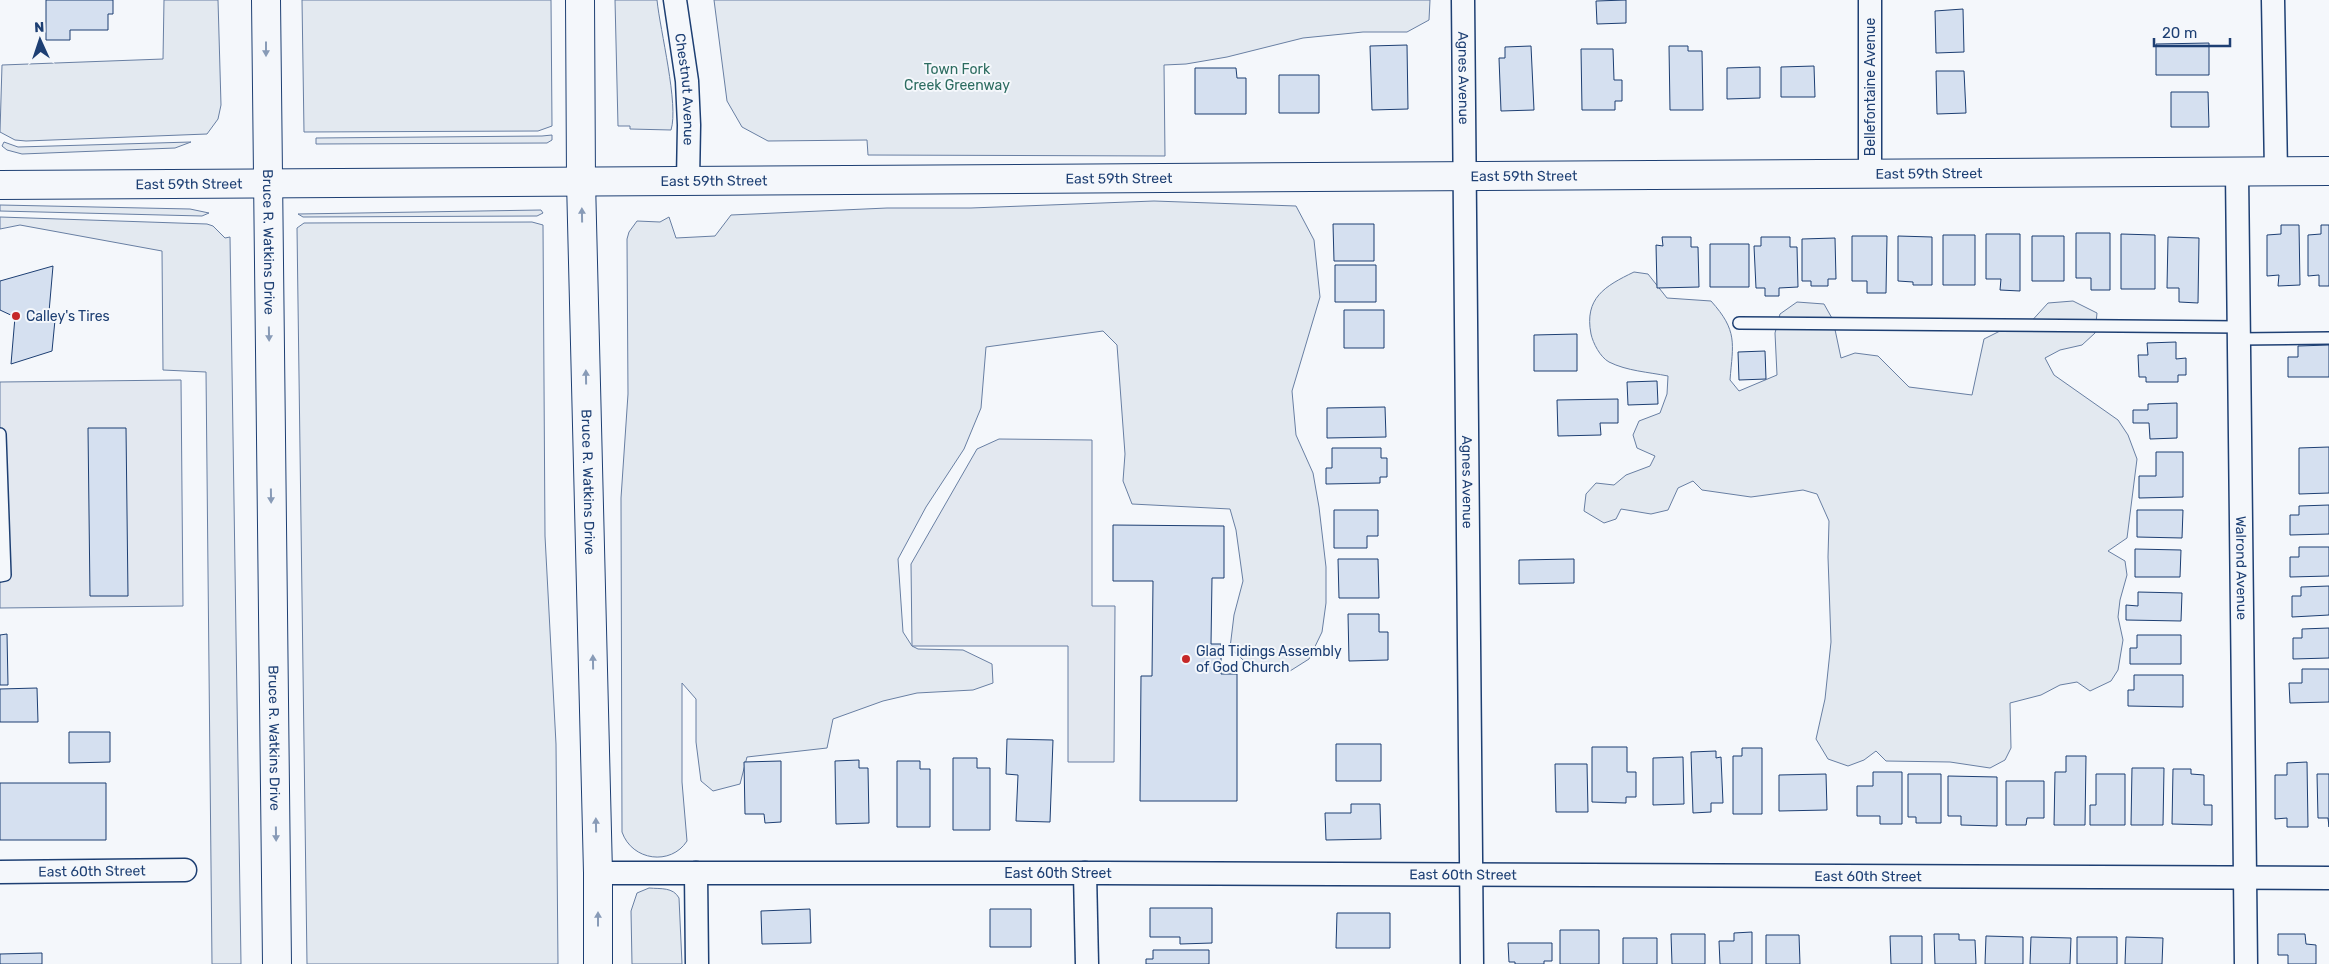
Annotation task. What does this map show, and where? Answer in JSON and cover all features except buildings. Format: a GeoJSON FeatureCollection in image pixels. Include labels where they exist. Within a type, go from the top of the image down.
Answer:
{"type":"FeatureCollection","features":[{"type":"Feature","properties":{"kind":"main road","name":"Bruce R. Watkins Drive"},"geometry":{"type":"LineString","coordinates":[[266,0],[277,964]]}},
{"type":"Feature","properties":{"kind":"main road","name":"Bruce R. Watkins Drive"},"geometry":{"type":"LineString","coordinates":[[580,0],[581,181],[598,873],[598,964]]}},
{"type":"Feature","properties":{"kind":"main road"},"geometry":{"type":"LineString","coordinates":[[2276,172],[2329,171]]}},
{"type":"Feature","properties":{"kind":"main road","name":"East 59th Street"},"geometry":{"type":"LineString","coordinates":[[0,185],[2276,172]]}},
{"type":"Feature","properties":{"kind":"street","name":"Chestnut Avenue"},"geometry":{"type":"LineString","coordinates":[[675,0],[687,81],[689,125],[688,180]]}},
{"type":"Feature","properties":{"kind":"street","name":"Agnes Avenue"},"geometry":{"type":"LineString","coordinates":[[1463,0],[1472,964]]}},
{"type":"Feature","properties":{"kind":"street","name":"Bellefontaine Avenue"},"geometry":{"type":"LineString","coordinates":[[1870,0],[1870,174]]}},
{"type":"Feature","properties":{"kind":"street"},"geometry":{"type":"LineString","coordinates":[[2274,0],[2276,172]]}},
{"type":"Feature","properties":{"kind":"street","name":"Walrond Avenue"},"geometry":{"type":"LineString","coordinates":[[2237,172],[2246,964]]}},
{"type":"Feature","properties":{"kind":"street","name":"East 60th Street"},"geometry":{"type":"LineString","coordinates":[[0,872],[184,870]]}},
{"type":"Feature","properties":{"kind":"street","name":"East 60th Street"},"geometry":{"type":"LineString","coordinates":[[598,873],[1472,874],[2329,878]]}},
{"type":"Feature","properties":{"kind":"street"},"geometry":{"type":"LineString","coordinates":[[696,873],[697,964]]}},
{"type":"Feature","properties":{"kind":"street"},"geometry":{"type":"LineString","coordinates":[[1085,873],[1087,964]]}},
{"type":"Feature","properties":{"kind":"lane"},"geometry":{"type":"LineString","coordinates":[[1739,323],[2239,333],[2329,338]]}},
{"type":"Feature","properties":{"kind":"lane"},"geometry":{"type":"LineString","coordinates":[[0,434],[5,575],[0,576]]}},
{"type":"Feature","properties":{"kind":"green space"},"geometry":{"type":"Polygon","coordinates":[[[164,0],[218,0],[221,105],[218,119],[207,134],[26,141],[15,140],[0,132],[2,65],[163,59],[164,0]]]}},
{"type":"Feature","properties":{"kind":"green space"},"geometry":{"type":"Polygon","coordinates":[[[302,0],[551,0],[552,126],[538,131],[304,132],[302,0]]]}},
{"type":"Feature","properties":{"kind":"green space"},"geometry":{"type":"Polygon","coordinates":[[[615,0],[657,0],[673,103],[671,130],[630,129],[630,126],[618,126],[615,0]]]}},
{"type":"Feature","properties":{"kind":"green space","name":"Town Fork Creek Greenway"},"geometry":{"type":"Polygon","coordinates":[[[714,0],[1430,0],[1429,20],[1407,32],[1363,32],[1303,38],[1227,57],[1186,64],[1164,65],[1165,156],[868,155],[867,140],[768,141],[742,127],[727,101],[714,0]]]}},
{"type":"Feature","properties":{"kind":"green space"},"geometry":{"type":"Polygon","coordinates":[[[552,135],[552,140],[547,143],[316,144],[316,138],[552,135]]]}},
{"type":"Feature","properties":{"kind":"green space"},"geometry":{"type":"Polygon","coordinates":[[[4,142],[18,147],[191,142],[175,148],[22,154],[7,150],[2,146],[4,142]]]}},
{"type":"Feature","properties":{"kind":"green space"},"geometry":{"type":"Polygon","coordinates":[[[1154,201],[1296,206],[1314,240],[1320,297],[1292,391],[1296,435],[1313,473],[1326,567],[1326,603],[1322,632],[1309,659],[1290,671],[1253,669],[1230,648],[1234,615],[1243,581],[1236,530],[1230,509],[1132,504],[1123,481],[1125,454],[1117,345],[1103,331],[986,347],[981,408],[964,449],[926,507],[898,559],[903,632],[912,646],[918,649],[963,650],[992,664],[993,683],[973,690],[917,693],[883,701],[833,719],[827,748],[747,757],[740,784],[713,791],[701,781],[696,742],[696,699],[682,683],[682,782],[687,841],[680,849],[662,857],[652,857],[634,849],[627,842],[622,832],[621,498],[628,394],[627,239],[629,232],[637,221],[660,222],[669,217],[676,238],[715,236],[731,215],[887,208],[971,208],[1154,201]]]}},
{"type":"Feature","properties":{"kind":"green space"},"geometry":{"type":"Polygon","coordinates":[[[0,205],[190,209],[209,213],[202,216],[0,211],[0,205]]]}},
{"type":"Feature","properties":{"kind":"green space"},"geometry":{"type":"Polygon","coordinates":[[[541,210],[543,213],[537,216],[303,217],[298,214],[541,210]]]}},
{"type":"Feature","properties":{"kind":"green space"},"geometry":{"type":"Polygon","coordinates":[[[0,217],[207,224],[213,226],[225,238],[230,237],[241,964],[212,964],[206,372],[163,370],[162,251],[20,225],[0,229],[0,217]]]}},
{"type":"Feature","properties":{"kind":"green space"},"geometry":{"type":"Polygon","coordinates":[[[532,222],[543,225],[545,536],[556,744],[558,964],[307,964],[297,228],[304,223],[532,222]]]}},
{"type":"Feature","properties":{"kind":"green space"},"geometry":{"type":"Polygon","coordinates":[[[1634,272],[1648,274],[1667,298],[1711,301],[1720,311],[1730,329],[1732,338],[1730,380],[1739,391],[1777,375],[1775,333],[1780,314],[1797,302],[1824,304],[1833,320],[1841,358],[1855,353],[1878,356],[1909,387],[1972,395],[1984,339],[2002,330],[2028,325],[2048,303],[2073,301],[2097,313],[2095,333],[2082,345],[2060,350],[2045,358],[2054,375],[2118,420],[2128,435],[2137,459],[2127,538],[2108,551],[2125,561],[2127,575],[2120,600],[2118,617],[2123,640],[2118,670],[2111,681],[2090,691],[2077,682],[2060,685],[2041,695],[2010,703],[2011,748],[2005,760],[1990,768],[1950,762],[1886,761],[1876,751],[1864,760],[1848,766],[1828,759],[1816,739],[1825,699],[1831,642],[1828,557],[1829,521],[1817,494],[1803,490],[1751,497],[1702,490],[1693,481],[1678,488],[1668,510],[1651,514],[1621,509],[1616,519],[1604,523],[1584,511],[1586,494],[1596,483],[1614,485],[1626,475],[1650,466],[1655,456],[1637,448],[1633,435],[1639,421],[1660,413],[1667,394],[1668,376],[1630,369],[1609,362],[1597,349],[1591,334],[1591,311],[1594,302],[1606,288],[1634,272]]]}},
{"type":"Feature","properties":{"kind":"green space"},"geometry":{"type":"Polygon","coordinates":[[[649,888],[670,890],[679,898],[682,964],[632,964],[631,911],[637,893],[649,888]]]}},
{"type":"Feature","properties":{"kind":"shaded area"},"geometry":{"type":"Polygon","coordinates":[[[181,380],[183,606],[0,608],[0,382],[181,380]]]}},
{"type":"Feature","properties":{"kind":"shaded area"},"geometry":{"type":"Polygon","coordinates":[[[999,439],[1092,440],[1092,606],[1115,606],[1114,762],[1068,762],[1068,646],[912,646],[911,564],[977,449],[999,439]]]}},
{"type":"Feature","properties":{"kind":"place","name":"Calley's Tires"},"geometry":{"type":"Point","coordinates":[16,316]}},
{"type":"Feature","properties":{"kind":"place","name":"Glad Tidings Assembly of God Church"},"geometry":{"type":"Point","coordinates":[1186,659]}}]}
